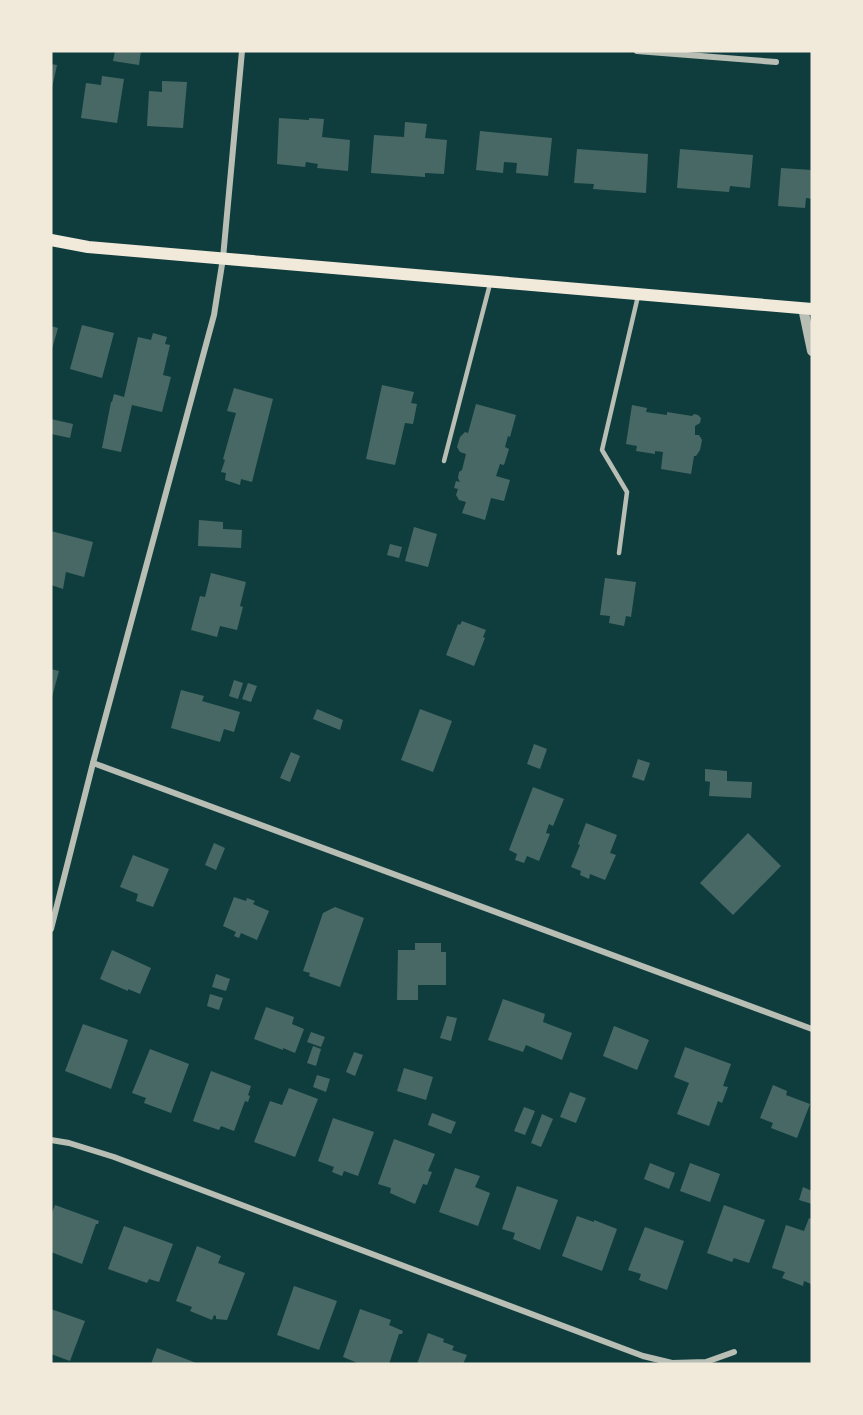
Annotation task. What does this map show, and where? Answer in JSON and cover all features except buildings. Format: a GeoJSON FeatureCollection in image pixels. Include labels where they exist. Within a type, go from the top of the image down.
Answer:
{"type":"FeatureCollection","features":[{"type":"Feature","properties":{"kind":"main road"},"geometry":{"type":"LineString","coordinates":[[51,240],[88,247],[808,309]]}},
{"type":"Feature","properties":{"kind":"street"},"geometry":{"type":"LineString","coordinates":[[51,929],[93,763],[214,315],[223,258],[242,51]]}},
{"type":"Feature","properties":{"kind":"street"},"geometry":{"type":"LineString","coordinates":[[637,51],[776,62]]}},
{"type":"Feature","properties":{"kind":"street"},"geometry":{"type":"LineString","coordinates":[[808,309],[812,351]]}},
{"type":"Feature","properties":{"kind":"street"},"geometry":{"type":"LineString","coordinates":[[93,763],[812,1029]]}},
{"type":"Feature","properties":{"kind":"street"},"geometry":{"type":"LineString","coordinates":[[51,1140],[69,1143],[125,1161],[643,1356],[672,1363],[706,1362],[734,1352]]}},
{"type":"Feature","properties":{"kind":"lane"},"geometry":{"type":"LineString","coordinates":[[444,461],[490,281]]}},
{"type":"Feature","properties":{"kind":"lane"},"geometry":{"type":"LineString","coordinates":[[619,553],[627,492],[602,450],[638,294]]}}]}
